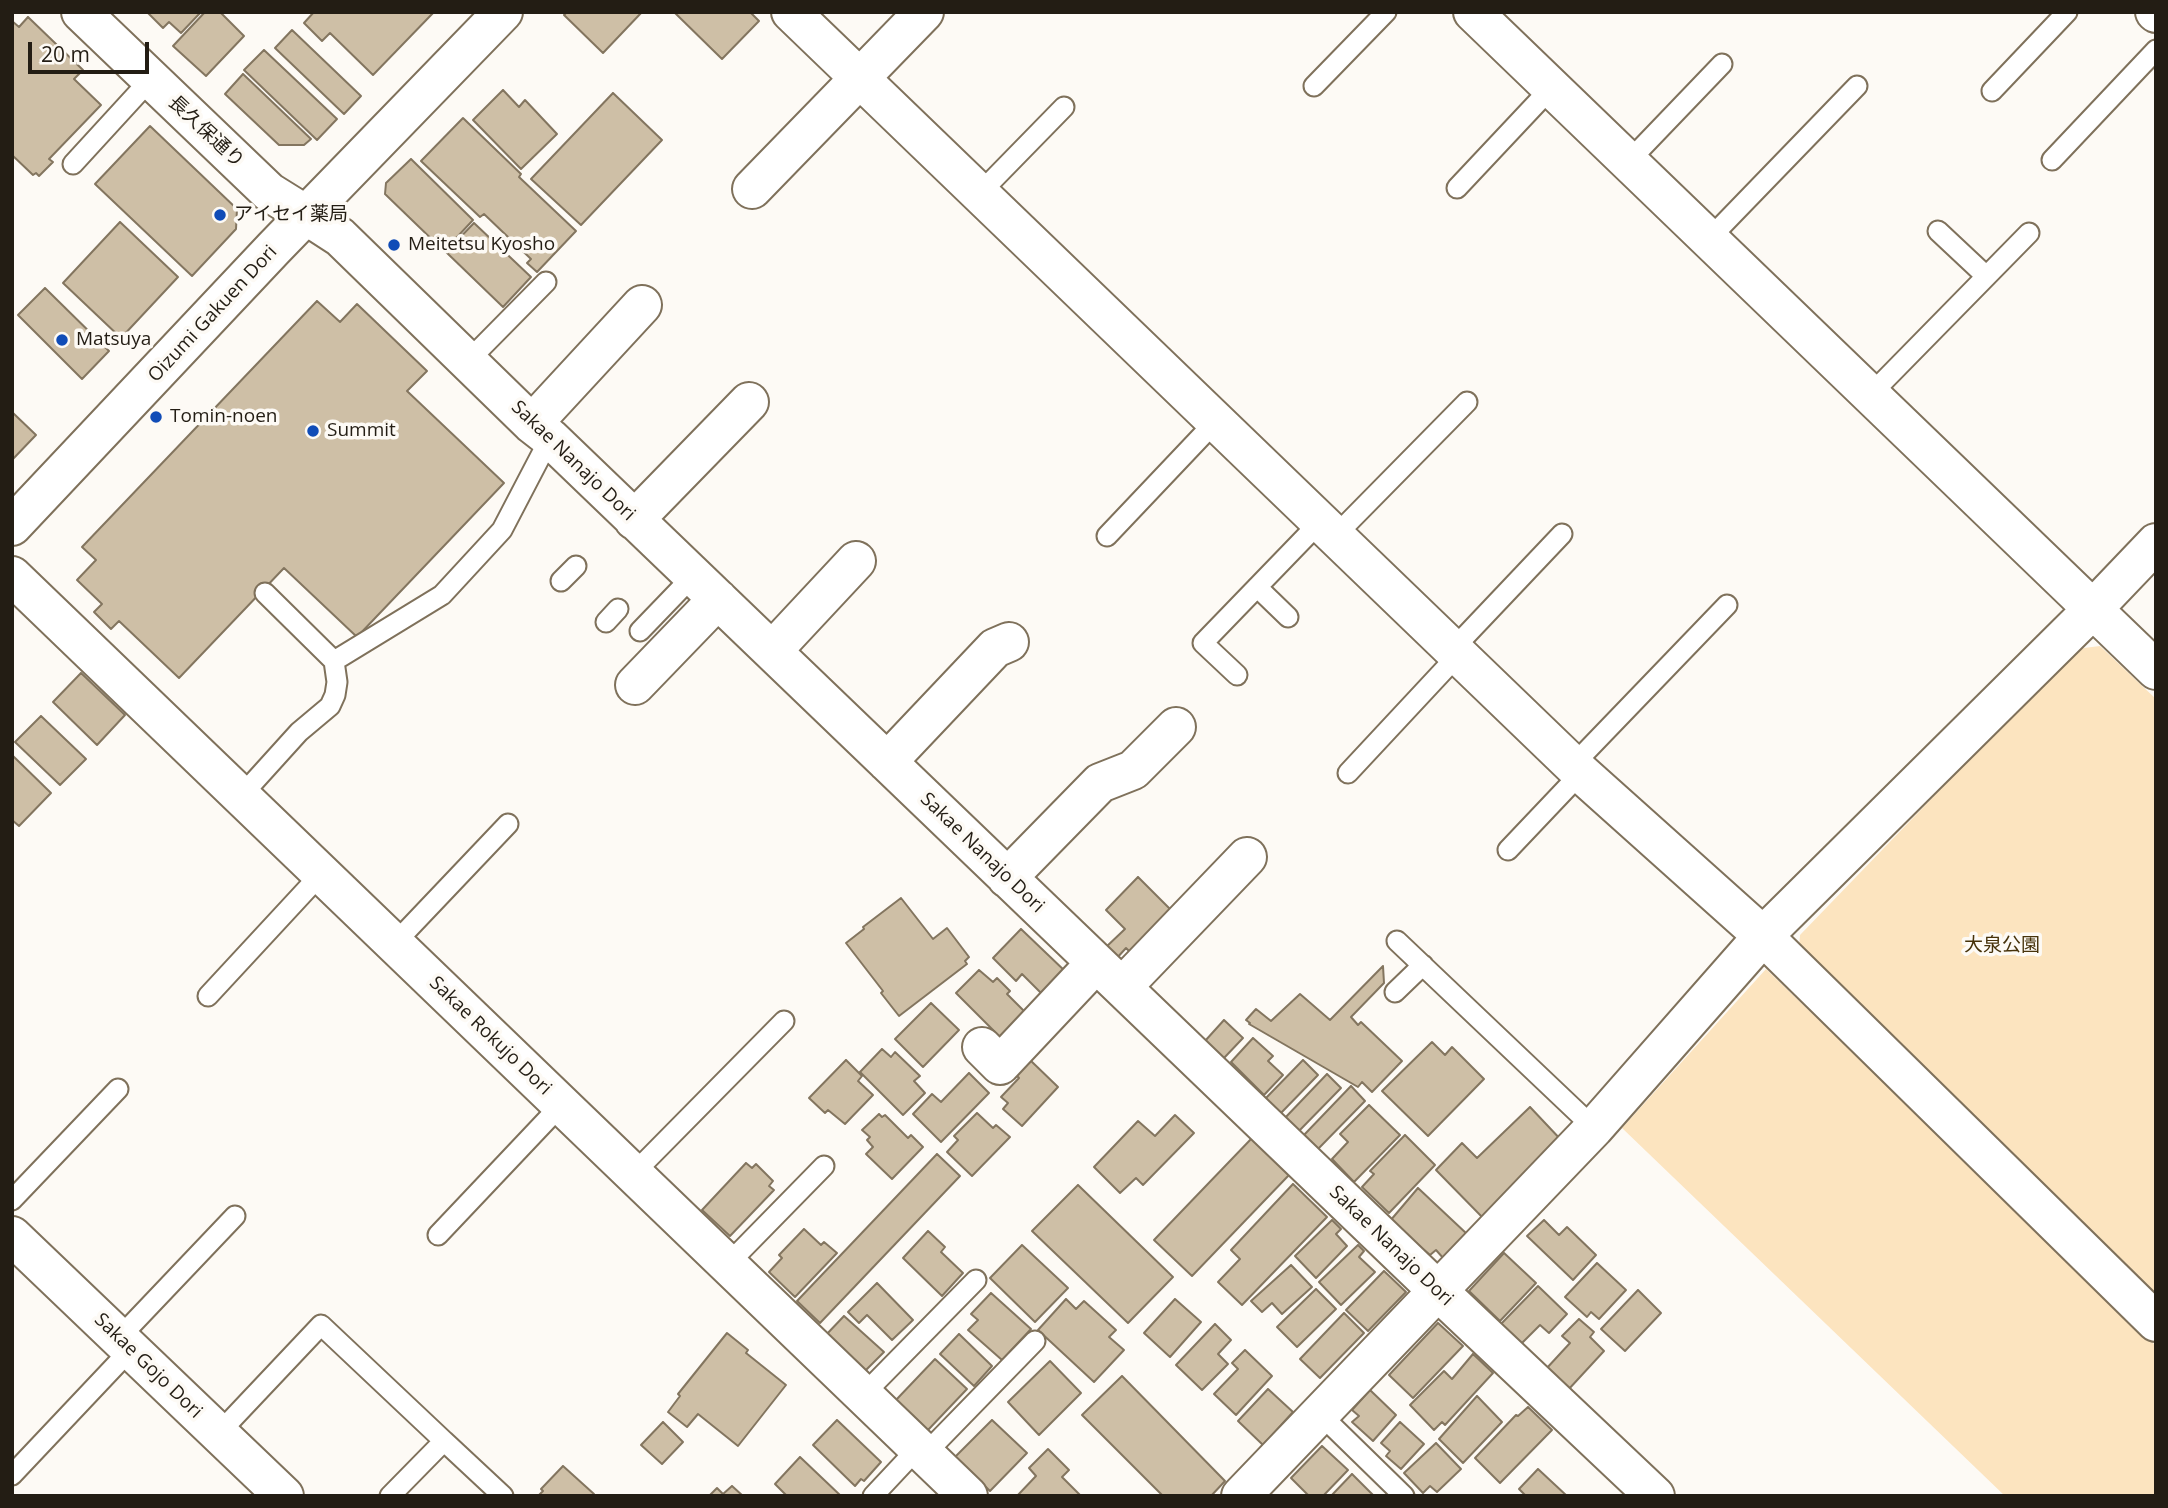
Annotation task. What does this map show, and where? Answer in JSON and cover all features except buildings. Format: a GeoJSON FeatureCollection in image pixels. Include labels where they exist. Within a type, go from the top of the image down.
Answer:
{"type":"FeatureCollection","features":[{"type":"Feature","properties":{"kind":"street","name":"Oizumi Gakuen Dori"},"geometry":{"type":"LineString","coordinates":[[12,526],[306,215],[503,12]]}},
{"type":"Feature","properties":{"kind":"street"},"geometry":{"type":"LineString","coordinates":[[791,12],[1577,769],[1763,936],[2156,1321]]}},
{"type":"Feature","properties":{"kind":"street"},"geometry":{"type":"LineString","coordinates":[[752,189],[924,12]]}},
{"type":"Feature","properties":{"kind":"street"},"geometry":{"type":"LineString","coordinates":[[1473,12],[2156,670]]}},
{"type":"Feature","properties":{"kind":"street","name":"長久保通り"},"geometry":{"type":"LineString","coordinates":[[83,13],[269,192],[306,215]]}},
{"type":"Feature","properties":{"kind":"street","name":"Sakae Nanajo Dori"},"geometry":{"type":"LineString","coordinates":[[306,215],[340,237],[1109,975],[1148,1028],[1438,1291],[1655,1496]]}},
{"type":"Feature","properties":{"kind":"street"},"geometry":{"type":"LineString","coordinates":[[541,431],[642,305]]}},
{"type":"Feature","properties":{"kind":"street"},"geometry":{"type":"LineString","coordinates":[[634,520],[748,402]]}},
{"type":"Feature","properties":{"kind":"street"},"geometry":{"type":"LineString","coordinates":[[1241,1496],[1594,1128],[1763,936],[2156,544]]}},
{"type":"Feature","properties":{"kind":"street"},"geometry":{"type":"LineString","coordinates":[[772,651],[856,561]]}},
{"type":"Feature","properties":{"kind":"street","name":"Sakae Rokujo Dori"},"geometry":{"type":"LineString","coordinates":[[12,576],[968,1496]]}},
{"type":"Feature","properties":{"kind":"street"},"geometry":{"type":"LineString","coordinates":[[635,685],[705,588]]}},
{"type":"Feature","properties":{"kind":"street"},"geometry":{"type":"LineString","coordinates":[[887,762],[995,648],[1009,642]]}},
{"type":"Feature","properties":{"kind":"street"},"geometry":{"type":"LineString","coordinates":[[1007,878],[1100,783],[1133,770],[1176,727]]}},
{"type":"Feature","properties":{"kind":"street"},"geometry":{"type":"LineString","coordinates":[[982,1047],[1000,1065],[1247,857]]}},
{"type":"Feature","properties":{"kind":"street","name":"Sakae Gojo Dori"},"geometry":{"type":"LineString","coordinates":[[12,1236],[219,1433],[274,1492]]}},
{"type":"Feature","properties":{"kind":"lane"},"geometry":{"type":"LineString","coordinates":[[1314,86],[1386,12]]}},
{"type":"Feature","properties":{"kind":"lane"},"geometry":{"type":"LineString","coordinates":[[1992,91],[2067,12]]}},
{"type":"Feature","properties":{"kind":"lane"},"geometry":{"type":"LineString","coordinates":[[2052,160],[2156,50]]}},
{"type":"Feature","properties":{"kind":"lane"},"geometry":{"type":"LineString","coordinates":[[1628,162],[1722,64]]}},
{"type":"Feature","properties":{"kind":"lane"},"geometry":{"type":"LineString","coordinates":[[73,164],[150,80]]}},
{"type":"Feature","properties":{"kind":"lane"},"geometry":{"type":"LineString","coordinates":[[1708,240],[1857,86]]}},
{"type":"Feature","properties":{"kind":"lane"},"geometry":{"type":"LineString","coordinates":[[1457,188],[1551,88]]}},
{"type":"Feature","properties":{"kind":"lane"},"geometry":{"type":"LineString","coordinates":[[979,194],[1064,107]]}},
{"type":"Feature","properties":{"kind":"lane"},"geometry":{"type":"LineString","coordinates":[[1938,231],[1986,276]]}},
{"type":"Feature","properties":{"kind":"lane"},"geometry":{"type":"LineString","coordinates":[[1870,395],[2029,233]]}},
{"type":"Feature","properties":{"kind":"lane"},"geometry":{"type":"LineString","coordinates":[[468,361],[546,282]]}},
{"type":"Feature","properties":{"kind":"lane"},"geometry":{"type":"LineString","coordinates":[[1237,676],[1203,643],[1257,587],[1327,529],[1467,402]]}},
{"type":"Feature","properties":{"kind":"lane"},"geometry":{"type":"LineString","coordinates":[[1107,536],[1216,421]]}},
{"type":"Feature","properties":{"kind":"lane"},"geometry":{"type":"LineString","coordinates":[[334,661],[442,595],[502,530],[541,431]]}},
{"type":"Feature","properties":{"kind":"lane"},"geometry":{"type":"LineString","coordinates":[[1348,773],[1562,534]]}},
{"type":"Feature","properties":{"kind":"lane"},"geometry":{"type":"LineString","coordinates":[[561,581],[576,566]]}},
{"type":"Feature","properties":{"kind":"lane"},"geometry":{"type":"LineString","coordinates":[[1257,587],[1288,617]]}},
{"type":"Feature","properties":{"kind":"lane"},"geometry":{"type":"LineString","coordinates":[[640,631],[705,588]]}},
{"type":"Feature","properties":{"kind":"lane"},"geometry":{"type":"LineString","coordinates":[[242,795],[299,732],[330,706],[337,682],[334,661],[265,593]]}},
{"type":"Feature","properties":{"kind":"lane"},"geometry":{"type":"LineString","coordinates":[[1508,850],[1577,769],[1727,605]]}},
{"type":"Feature","properties":{"kind":"lane"},"geometry":{"type":"LineString","coordinates":[[394,944],[508,824]]}},
{"type":"Feature","properties":{"kind":"lane"},"geometry":{"type":"LineString","coordinates":[[208,996],[321,874]]}},
{"type":"Feature","properties":{"kind":"lane"},"geometry":{"type":"LineString","coordinates":[[1397,941],[1594,1128]]}},
{"type":"Feature","properties":{"kind":"lane"},"geometry":{"type":"LineString","coordinates":[[1395,992],[1423,965]]}},
{"type":"Feature","properties":{"kind":"lane"},"geometry":{"type":"LineString","coordinates":[[633,1174],[784,1021]]}},
{"type":"Feature","properties":{"kind":"lane"},"geometry":{"type":"LineString","coordinates":[[12,1200],[118,1090]]}},
{"type":"Feature","properties":{"kind":"lane"},"geometry":{"type":"LineString","coordinates":[[438,1234],[561,1105]]}},
{"type":"Feature","properties":{"kind":"lane"},"geometry":{"type":"LineString","coordinates":[[727,1265],[824,1166]]}},
{"type":"Feature","properties":{"kind":"lane"},"geometry":{"type":"LineString","coordinates":[[12,1475],[235,1216]]}},
{"type":"Feature","properties":{"kind":"lane"},"geometry":{"type":"LineString","coordinates":[[863,1395],[976,1280]]}},
{"type":"Feature","properties":{"kind":"lane"},"geometry":{"type":"LineString","coordinates":[[219,1433],[321,1325],[503,1496]]}},
{"type":"Feature","properties":{"kind":"lane"},"geometry":{"type":"LineString","coordinates":[[873,1496],[1035,1341]]}},
{"type":"Feature","properties":{"kind":"lane"},"geometry":{"type":"LineString","coordinates":[[1320,1414],[1404,1496]]}},
{"type":"Feature","properties":{"kind":"lane"},"geometry":{"type":"LineString","coordinates":[[390,1496],[444,1441]]}},
{"type":"Feature","properties":{"kind":"green space","name":"大泉公園"},"geometry":{"type":"Polygon","coordinates":[[[2100,646],[2156,699],[2156,1304],[1798,964],[1800,935],[2076,649],[2100,646]]]}},
{"type":"Feature","properties":{"kind":"green space"},"geometry":{"type":"Polygon","coordinates":[[[1766,969],[2156,1346],[2156,1496],[2005,1496],[1622,1128],[1766,969]]]}},
{"type":"Feature","properties":{"kind":"place","name":"アイセイ薬局"},"geometry":{"type":"Point","coordinates":[220,215]}},
{"type":"Feature","properties":{"kind":"place","name":"Meitetsu Kyosho"},"geometry":{"type":"Point","coordinates":[394,245]}},
{"type":"Feature","properties":{"kind":"place","name":"Matsuya"},"geometry":{"type":"Point","coordinates":[62,340]}},
{"type":"Feature","properties":{"kind":"place","name":"Tomin-noen"},"geometry":{"type":"Point","coordinates":[156,417]}},
{"type":"Feature","properties":{"kind":"place","name":"Summit"},"geometry":{"type":"Point","coordinates":[313,431]}}]}
